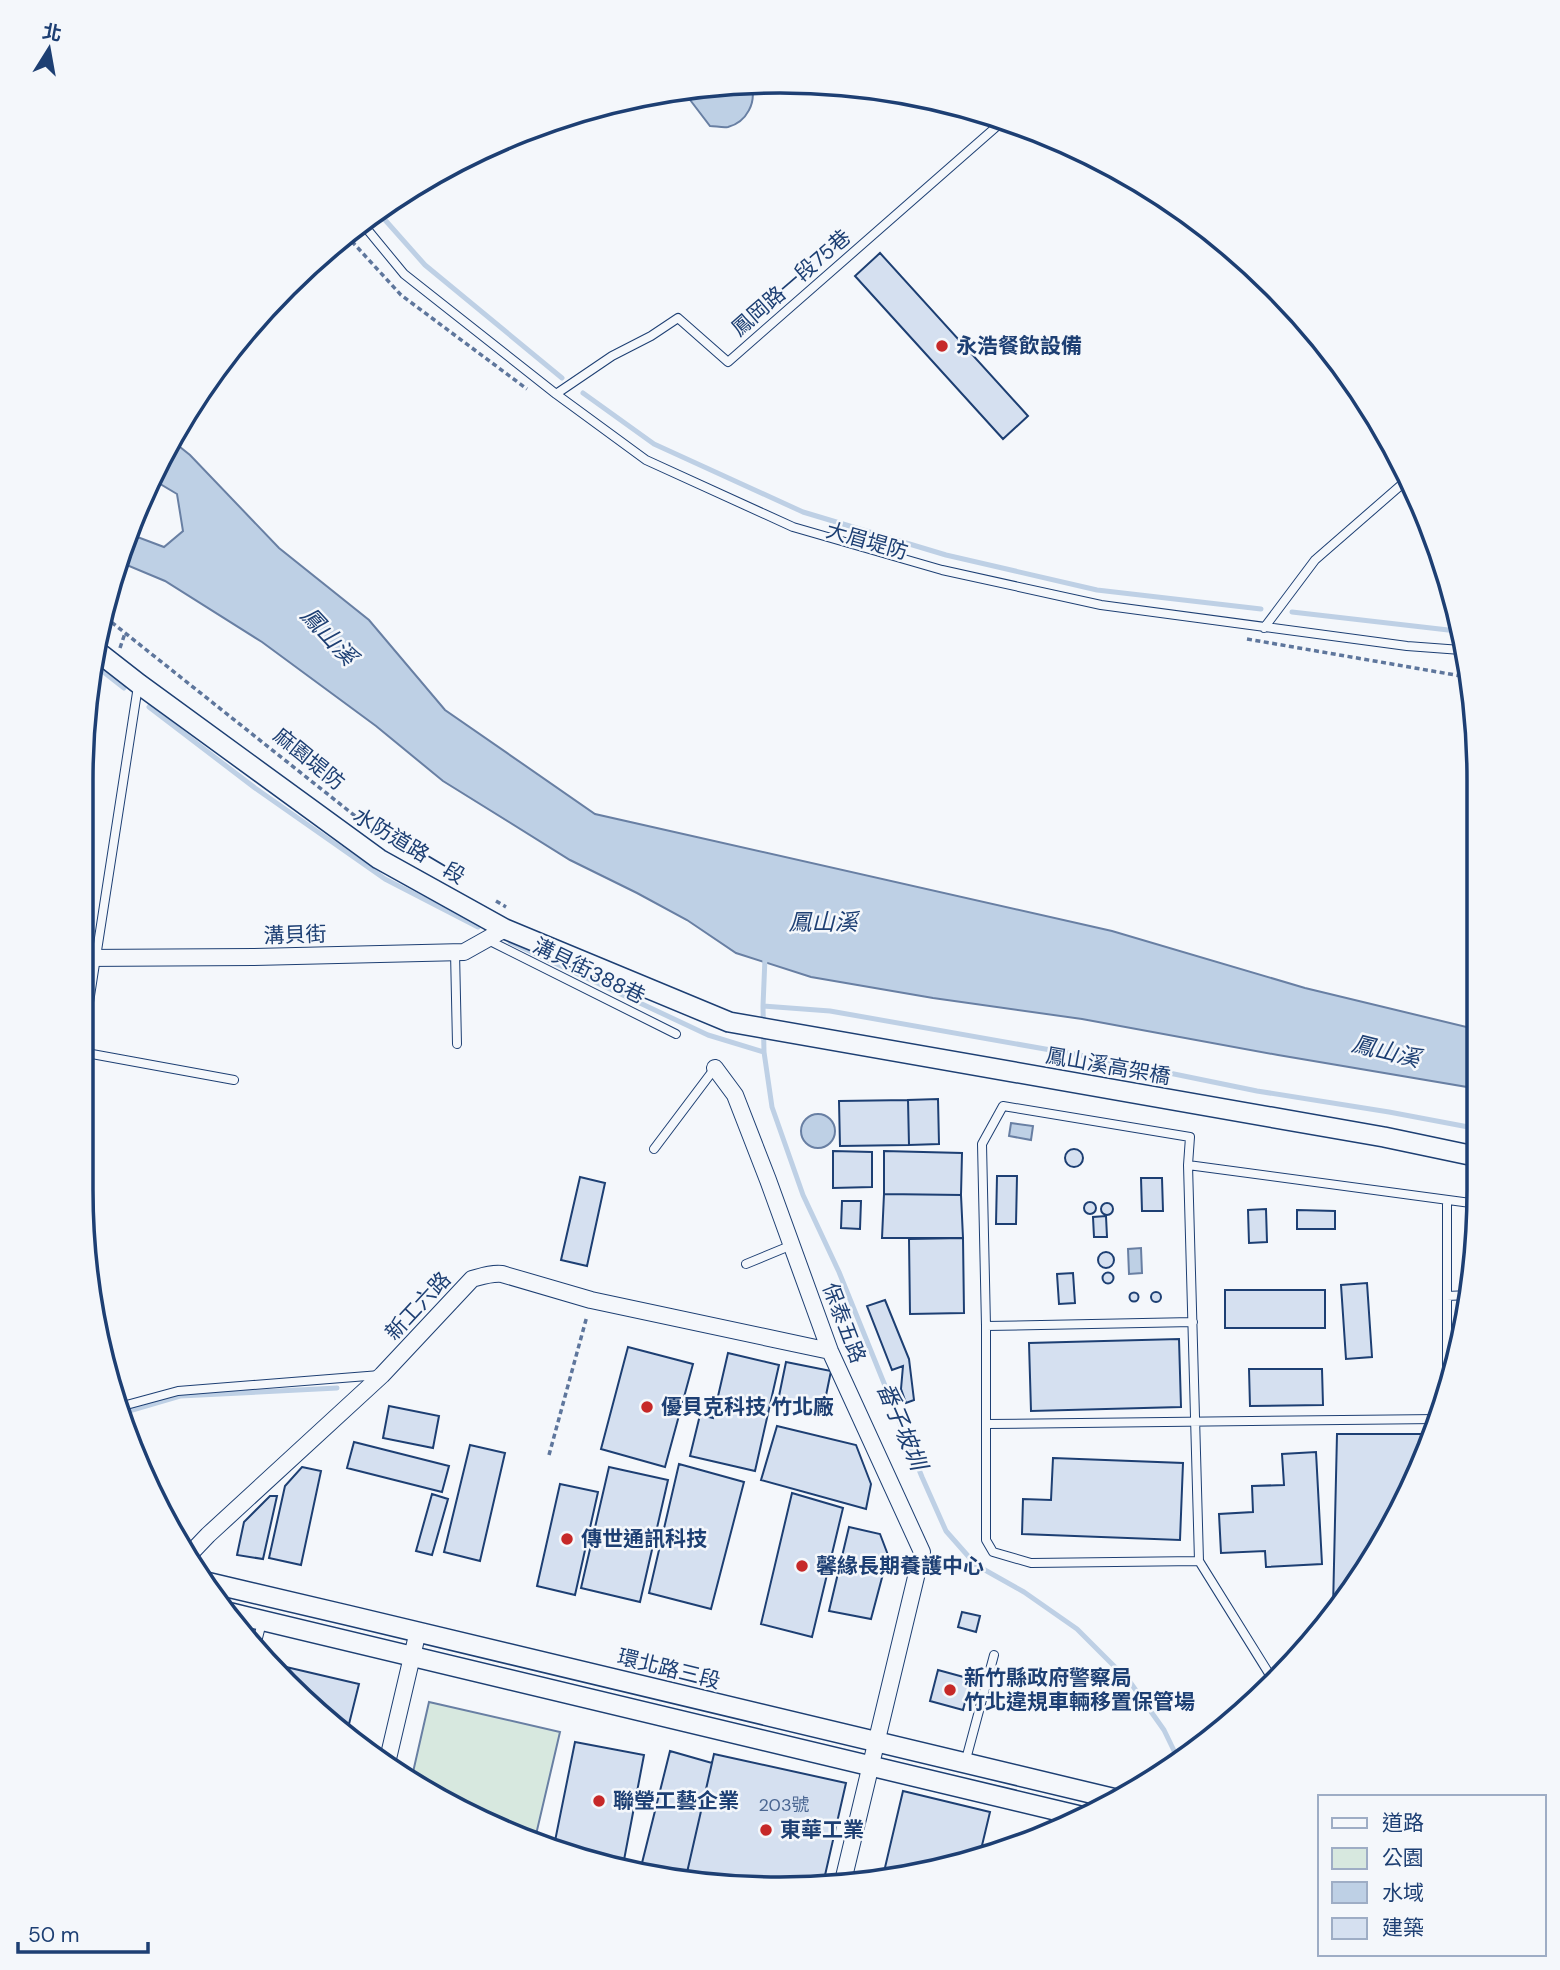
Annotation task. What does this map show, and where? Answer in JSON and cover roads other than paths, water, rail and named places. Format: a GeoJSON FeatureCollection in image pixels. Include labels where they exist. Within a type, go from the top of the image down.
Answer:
{"type":"FeatureCollection","features":[{"type":"Feature","properties":{"kind":"street","name":"水防道路一段"},"geometry":{"type":"LineString","coordinates":[[104,656],[379,859],[505,929],[729,1022]]}},
{"type":"Feature","properties":{"kind":"street","name":"溝貝街"},"geometry":{"type":"LineString","coordinates":[[93,958],[464,952],[505,929]]}},
{"type":"Feature","properties":{"kind":"street","name":"鳳山溪高架橋"},"geometry":{"type":"LineString","coordinates":[[729,1022],[1384,1137],[1467,1154]]}},
{"type":"Feature","properties":{"kind":"street","name":"保泰五路"},"geometry":{"type":"LineString","coordinates":[[715,1068],[735,1095],[830,1351],[922,1552],[845,1874]]}},
{"type":"Feature","properties":{"kind":"street","name":"新工六路"},"geometry":{"type":"LineString","coordinates":[[195,1549],[382,1375],[472,1279],[492,1273],[502,1274],[591,1300],[830,1351]]}},
{"type":"Feature","properties":{"kind":"street","name":"環北路三段"},"geometry":{"type":"LineString","coordinates":[[218,1585],[1103,1796]]}},
{"type":"Feature","properties":{"kind":"street"},"geometry":{"type":"LineString","coordinates":[[241,1616],[1068,1813]]}},
{"type":"Feature","properties":{"kind":"street"},"geometry":{"type":"LineString","coordinates":[[389,1755],[418,1631]]}},
{"type":"Feature","properties":{"kind":"lane","name":"鳳岡路一段75巷"},"geometry":{"type":"LineString","coordinates":[[556,394],[612,356],[651,336],[678,318],[728,362],[996,127]]}},
{"type":"Feature","properties":{"kind":"lane"},"geometry":{"type":"LineString","coordinates":[[368,231],[404,274],[556,394],[646,460],[793,527],[942,570],[1101,605],[1264,628],[1455,650]]}},
{"type":"Feature","properties":{"kind":"lane"},"geometry":{"type":"LineString","coordinates":[[1264,628],[1315,560],[1400,486]]}},
{"type":"Feature","properties":{"kind":"lane"},"geometry":{"type":"LineString","coordinates":[[93,936],[139,684]]}},
{"type":"Feature","properties":{"kind":"lane","name":"溝貝街388巷"},"geometry":{"type":"LineString","coordinates":[[486,939],[676,1034]]}},
{"type":"Feature","properties":{"kind":"lane"},"geometry":{"type":"LineString","coordinates":[[455,952],[457,1044]]}},
{"type":"Feature","properties":{"kind":"lane"},"geometry":{"type":"LineString","coordinates":[[93,1055],[234,1080]]}},
{"type":"Feature","properties":{"kind":"lane"},"geometry":{"type":"LineString","coordinates":[[654,1149],[715,1068]]}},
{"type":"Feature","properties":{"kind":"lane"},"geometry":{"type":"LineString","coordinates":[[1199,1561],[1031,1563],[993,1552],[986,1541],[987,1424],[982,1144],[1003,1106],[1190,1137],[1188,1165],[1199,1561],[1269,1673]]}},
{"type":"Feature","properties":{"kind":"lane"},"geometry":{"type":"LineString","coordinates":[[1188,1165],[1467,1203]]}},
{"type":"Feature","properties":{"kind":"lane"},"geometry":{"type":"LineString","coordinates":[[1447,1200],[1447,1296],[1450,1339]]}},
{"type":"Feature","properties":{"kind":"lane"},"geometry":{"type":"LineString","coordinates":[[746,1264],[792,1245]]}},
{"type":"Feature","properties":{"kind":"lane"},"geometry":{"type":"LineString","coordinates":[[1447,1296],[1459,1295]]}},
{"type":"Feature","properties":{"kind":"lane"},"geometry":{"type":"LineString","coordinates":[[986,1326],[1193,1322]]}},
{"type":"Feature","properties":{"kind":"lane"},"geometry":{"type":"LineString","coordinates":[[127,1405],[178,1391],[382,1375]]}},
{"type":"Feature","properties":{"kind":"lane"},"geometry":{"type":"LineString","coordinates":[[987,1424],[1428,1419]]}},
{"type":"Feature","properties":{"kind":"lane"},"geometry":{"type":"LineString","coordinates":[[258,1637],[262,1621]]}},
{"type":"Feature","properties":{"kind":"lane"},"geometry":{"type":"LineString","coordinates":[[965,1763],[994,1656]]}},
{"type":"Feature","properties":{"kind":"water"},"geometry":{"type":"Polygon","coordinates":[[[753,94],[749,110],[740,121],[726,127],[710,126],[689,99],[753,94]]]}},
{"type":"Feature","properties":{"kind":"water","name":"鳳山溪"},"geometry":{"type":"Polygon","coordinates":[[[179,447],[279,548],[369,620],[445,710],[595,814],[1112,931],[1305,988],[1467,1027],[1467,1087],[1082,1019],[811,977],[736,953],[687,920],[570,860],[443,781],[376,726],[262,642],[165,581],[127,565],[137,537],[164,547],[183,531],[177,494],[160,484],[179,447]]]}},
{"type":"Feature","properties":{"kind":"water"},"geometry":{"type":"Polygon","coordinates":[[[818,1114],[830,1119],[835,1131],[830,1143],[818,1148],[806,1143],[801,1131],[806,1119],[818,1114]]]}},
{"type":"Feature","properties":{"kind":"water"},"geometry":{"type":"Polygon","coordinates":[[[1011,1123],[1033,1126],[1031,1140],[1009,1136],[1011,1123]]]}},
{"type":"Feature","properties":{"kind":"water"},"geometry":{"type":"Polygon","coordinates":[[[1141,1248],[1142,1273],[1129,1274],[1128,1249],[1141,1248]]]}},
{"type":"Feature","properties":{"kind":"waterway"},"geometry":{"type":"LineString","coordinates":[[384,219],[425,265],[562,378]]}},
{"type":"Feature","properties":{"kind":"waterway"},"geometry":{"type":"LineString","coordinates":[[583,393],[654,444],[803,512],[946,555],[1097,590],[1261,609]]}},
{"type":"Feature","properties":{"kind":"waterway"},"geometry":{"type":"LineString","coordinates":[[1292,612],[1450,630]]}},
{"type":"Feature","properties":{"kind":"waterway"},"geometry":{"type":"LineString","coordinates":[[102,671],[124,688]]}},
{"type":"Feature","properties":{"kind":"waterway"},"geometry":{"type":"LineString","coordinates":[[149,707],[255,788],[385,879],[478,927]]}},
{"type":"Feature","properties":{"kind":"waterway"},"geometry":{"type":"LineString","coordinates":[[510,942],[708,1035],[764,1052]]}},
{"type":"Feature","properties":{"kind":"waterway","name":"番子坡圳"},"geometry":{"type":"LineString","coordinates":[[765,958],[764,1052],[772,1107],[803,1195],[839,1272],[946,1531],[976,1565],[1024,1592],[1077,1629],[1130,1682],[1164,1730],[1175,1752]]}},
{"type":"Feature","properties":{"kind":"waterway"},"geometry":{"type":"LineString","coordinates":[[763,1006],[830,1011],[1096,1058],[1257,1091],[1467,1127]]}},
{"type":"Feature","properties":{"kind":"waterway"},"geometry":{"type":"LineString","coordinates":[[129,1411],[180,1396],[337,1388]]}},
{"type":"Feature","properties":{"kind":"place","name":"永浩餐飲設備"},"geometry":{"type":"Point","coordinates":[942,346]}},
{"type":"Feature","properties":{"kind":"place","name":"優貝克科技 竹北廠"},"geometry":{"type":"Point","coordinates":[647,1407]}},
{"type":"Feature","properties":{"kind":"place","name":"傳世通訊科技"},"geometry":{"type":"Point","coordinates":[567,1539]}},
{"type":"Feature","properties":{"kind":"place","name":"馨緣長期養護中心"},"geometry":{"type":"Point","coordinates":[802,1566]}},
{"type":"Feature","properties":{"kind":"place","name":"新竹縣政府警察局 竹北違規車輛移置保管場"},"geometry":{"type":"Point","coordinates":[950,1690]}},
{"type":"Feature","properties":{"kind":"place","name":"聯瑩工藝企業"},"geometry":{"type":"Point","coordinates":[599,1801]}},
{"type":"Feature","properties":{"kind":"place","name":"東華工業"},"geometry":{"type":"Point","coordinates":[766,1830]}}]}
